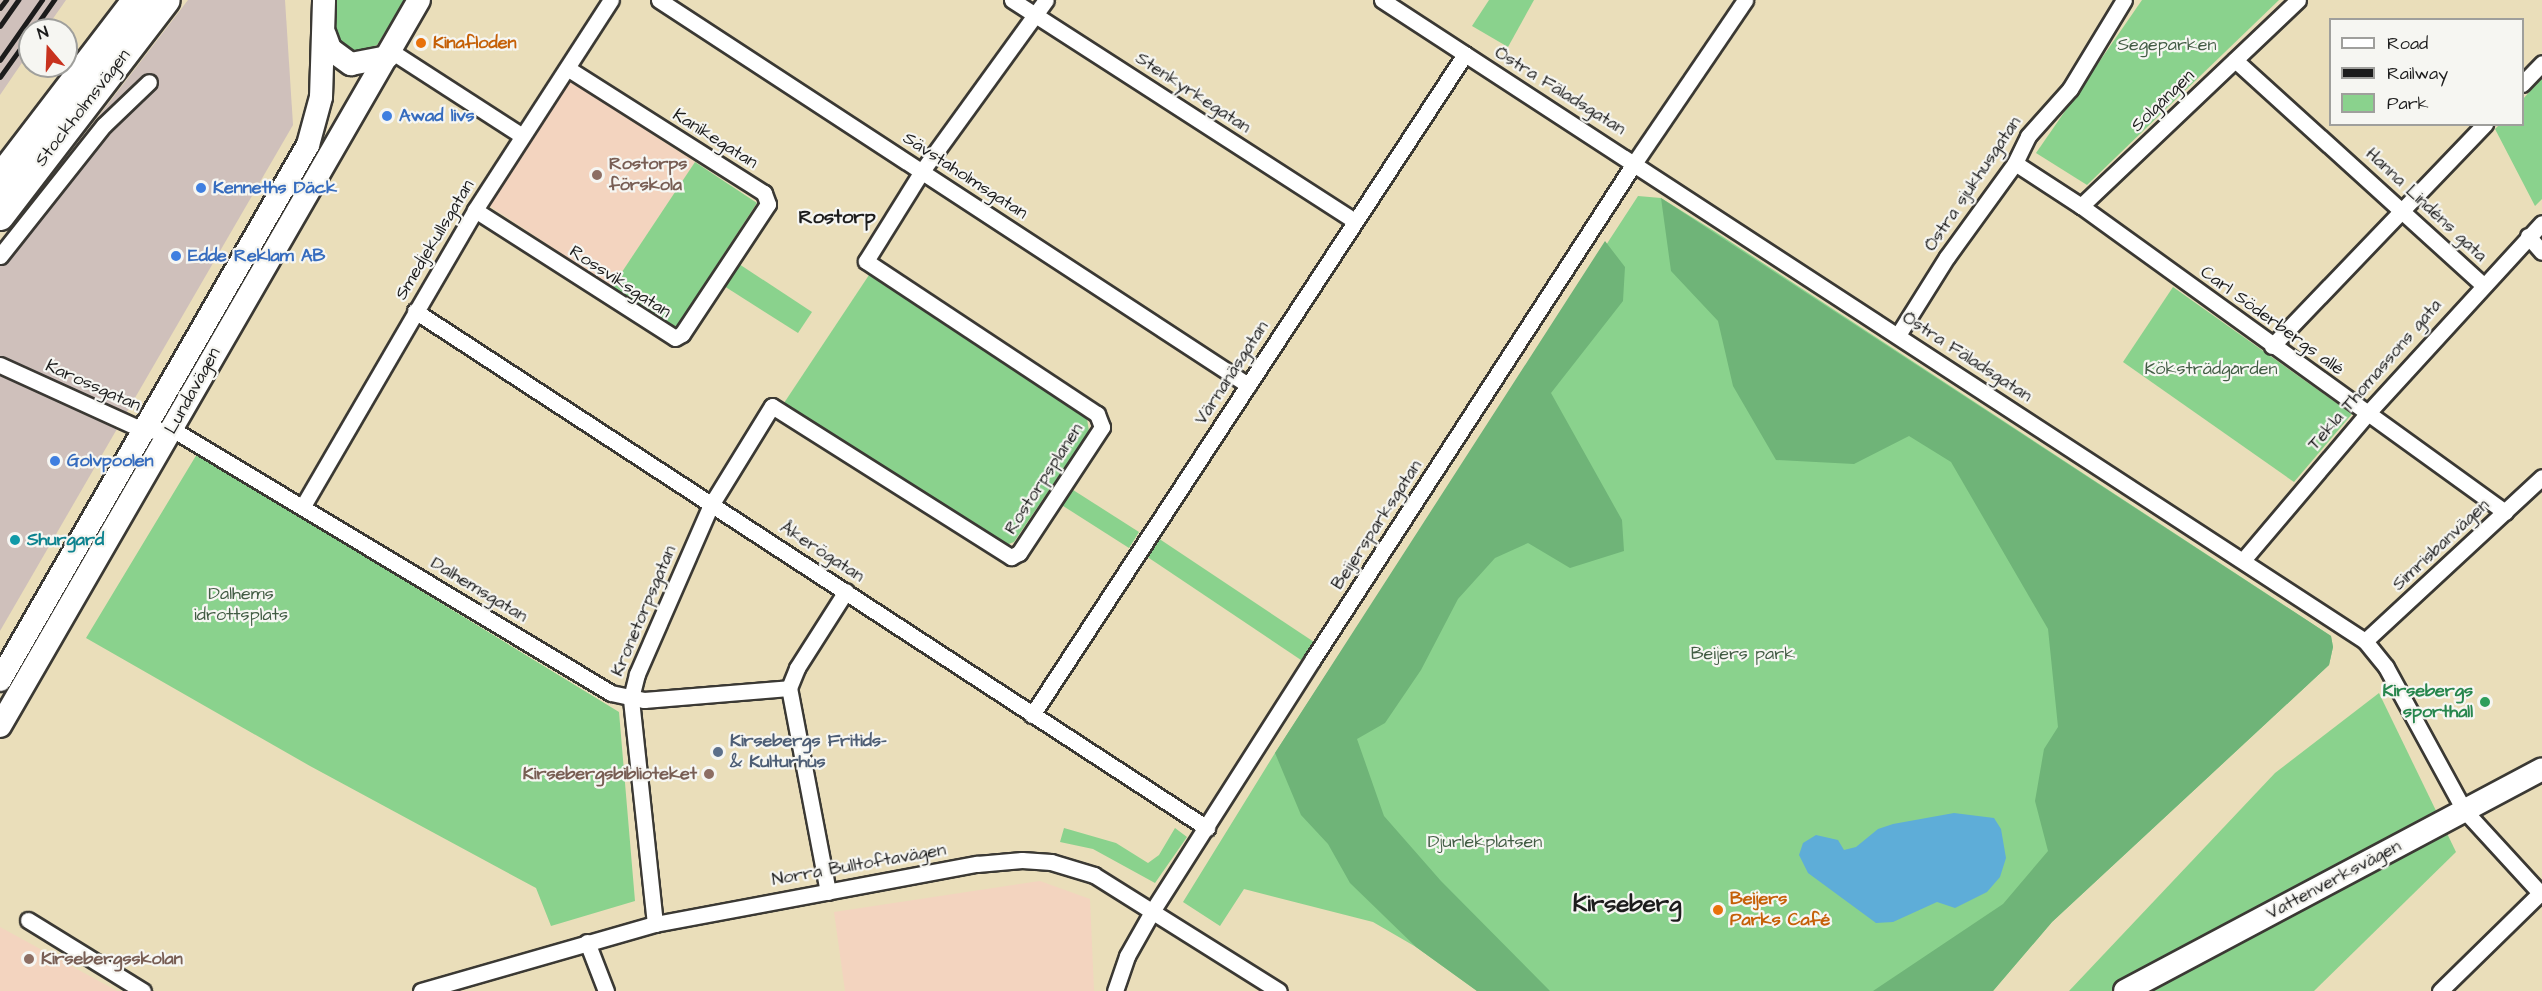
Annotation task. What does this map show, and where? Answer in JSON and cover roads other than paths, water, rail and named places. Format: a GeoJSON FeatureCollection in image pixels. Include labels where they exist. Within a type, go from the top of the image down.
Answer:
{"type":"FeatureCollection","features":[{"type":"Feature","properties":{"kind":"highway","name":"Stockholmsvägen"},"geometry":{"type":"LineString","coordinates":[[0,179],[137,0]]}},
{"type":"Feature","properties":{"kind":"highway","name":"Stockholmsvägen"},"geometry":{"type":"LineString","coordinates":[[0,216],[166,0]]}},
{"type":"Feature","properties":{"kind":"main road","name":"Lundavägen"},"geometry":{"type":"LineString","coordinates":[[0,726],[419,0]]}},
{"type":"Feature","properties":{"kind":"main road","name":"Lundavägen"},"geometry":{"type":"LineString","coordinates":[[323,11],[330,49],[351,64],[389,54]]}},
{"type":"Feature","properties":{"kind":"main road","name":"Lundavägen"},"geometry":{"type":"LineString","coordinates":[[0,680],[308,145],[321,97],[323,11]]}},
{"type":"Feature","properties":{"kind":"main road","name":"Vattenverksvägen"},"geometry":{"type":"LineString","coordinates":[[2125,991],[2542,769]]}},
{"type":"Feature","properties":{"kind":"street","name":"Smedjekullsgatan"},"geometry":{"type":"LineString","coordinates":[[303,506],[475,210],[521,135],[611,0]]}},
{"type":"Feature","properties":{"kind":"street","name":"Sävstaholmsgatan"},"geometry":{"type":"LineString","coordinates":[[659,0],[1248,385]]}},
{"type":"Feature","properties":{"kind":"street","name":"Stenkyrkegatan"},"geometry":{"type":"LineString","coordinates":[[1012,0],[1353,220]]}},
{"type":"Feature","properties":{"kind":"street"},"geometry":{"type":"LineString","coordinates":[[922,171],[1046,0]]}},
{"type":"Feature","properties":{"kind":"street","name":"Östra Fäladsgatan"},"geometry":{"type":"LineString","coordinates":[[1382,0],[2244,559],[2365,641],[2386,668],[2464,810],[2541,894]]}},
{"type":"Feature","properties":{"kind":"street","name":"Beijersparksgatan"},"geometry":{"type":"LineString","coordinates":[[1115,991],[1126,956],[1153,910],[1635,162],[1745,0]]}},
{"type":"Feature","properties":{"kind":"street","name":"Östra sjukhusgatan"},"geometry":{"type":"LineString","coordinates":[[1898,335],[1941,267],[2015,163],[2028,136],[2070,89],[2124,0]]}},
{"type":"Feature","properties":{"kind":"street","name":"Solgången"},"geometry":{"type":"LineString","coordinates":[[2081,206],[2298,0]]}},
{"type":"Feature","properties":{"kind":"street"},"geometry":{"type":"LineString","coordinates":[[389,54],[521,135]]}},
{"type":"Feature","properties":{"kind":"street","name":"Värnanäsgatan"},"geometry":{"type":"LineString","coordinates":[[1032,715],[1353,220],[1465,54]]}},
{"type":"Feature","properties":{"kind":"street","name":"Hanna Lindéns gata"},"geometry":{"type":"LineString","coordinates":[[2235,60],[2405,211],[2482,284]]}},
{"type":"Feature","properties":{"kind":"street"},"geometry":{"type":"LineString","coordinates":[[2524,83],[2542,63]]}},
{"type":"Feature","properties":{"kind":"street","name":"Kanikegatan"},"geometry":{"type":"LineString","coordinates":[[567,68],[764,193],[768,204],[723,270]]}},
{"type":"Feature","properties":{"kind":"street"},"geometry":{"type":"LineString","coordinates":[[0,256],[104,125],[149,82]]}},
{"type":"Feature","properties":{"kind":"street"},"geometry":{"type":"LineString","coordinates":[[2272,346],[2405,211],[2483,126]]}},
{"type":"Feature","properties":{"kind":"street","name":"Carl Söderbergs allé"},"geometry":{"type":"LineString","coordinates":[[2015,163],[2081,206],[2366,415],[2505,512]]}},
{"type":"Feature","properties":{"kind":"street","name":"Rostorpsplanen"},"geometry":{"type":"LineString","coordinates":[[772,406],[1011,557],[1019,553],[1102,427],[1097,414],[866,261],[922,171]]}},
{"type":"Feature","properties":{"kind":"street","name":"Rossviksgatan"},"geometry":{"type":"LineString","coordinates":[[475,210],[675,338],[682,334],[723,270]]}},
{"type":"Feature","properties":{"kind":"street","name":"Tekla Thomassons gata"},"geometry":{"type":"LineString","coordinates":[[2244,559],[2366,415],[2482,284],[2542,223]]}},
{"type":"Feature","properties":{"kind":"street"},"geometry":{"type":"LineString","coordinates":[[2528,236],[2542,252]]}},
{"type":"Feature","properties":{"kind":"street","name":"Åkerögatan"},"geometry":{"type":"LineString","coordinates":[[415,311],[1207,828]]}},
{"type":"Feature","properties":{"kind":"street","name":"Karossgatan"},"geometry":{"type":"LineString","coordinates":[[0,365],[145,430],[172,429]]}},
{"type":"Feature","properties":{"kind":"street","name":"Kronetorpsgatan"},"geometry":{"type":"LineString","coordinates":[[655,924],[631,698],[637,674],[711,505],[772,406]]}},
{"type":"Feature","properties":{"kind":"street","name":"Dalhemsgatan"},"geometry":{"type":"LineString","coordinates":[[172,429],[611,693],[631,698],[789,688]]}},
{"type":"Feature","properties":{"kind":"street","name":"Simrisbanvägen"},"geometry":{"type":"LineString","coordinates":[[2365,641],[2542,477]]}},
{"type":"Feature","properties":{"kind":"street"},"geometry":{"type":"LineString","coordinates":[[828,892],[789,688],[797,668],[846,591]]}},
{"type":"Feature","properties":{"kind":"street","name":"Norra Bulltoftavägen"},"geometry":{"type":"LineString","coordinates":[[421,991],[655,924],[977,864],[1022,860],[1051,862],[1094,875],[1279,991]]}},
{"type":"Feature","properties":{"kind":"street"},"geometry":{"type":"LineString","coordinates":[[2440,991],[2541,894]]}},
{"type":"Feature","properties":{"kind":"street"},"geometry":{"type":"LineString","coordinates":[[28,920],[143,991]]}},
{"type":"Feature","properties":{"kind":"street"},"geometry":{"type":"LineString","coordinates":[[586,942],[606,991]]}},
{"type":"Feature","properties":{"kind":"water"},"geometry":{"type":"Polygon","coordinates":[[[1954,813],[1994,818],[2001,829],[2006,858],[2000,877],[1987,892],[1955,908],[1937,902],[1893,922],[1876,923],[1808,873],[1799,855],[1803,843],[1816,835],[1838,840],[1844,850],[1856,847],[1878,829],[1893,824],[1954,813]]]}},
{"type":"Feature","properties":{"kind":"railway"},"geometry":{"type":"LineString","coordinates":[[0,8],[6,0]]}},
{"type":"Feature","properties":{"kind":"railway"},"geometry":{"type":"LineString","coordinates":[[0,26],[18,0]]}},
{"type":"Feature","properties":{"kind":"railway"},"geometry":{"type":"LineString","coordinates":[[0,60],[42,0]]}},
{"type":"Feature","properties":{"kind":"railway"},"geometry":{"type":"LineString","coordinates":[[41,18],[54,0]]}},
{"type":"Feature","properties":{"kind":"railway"},"geometry":{"type":"LineString","coordinates":[[0,77],[18,52]]}},
{"type":"Feature","properties":{"kind":"place","name":"Kinafloden"},"geometry":{"type":"Point","coordinates":[421,43]}},
{"type":"Feature","properties":{"kind":"place","name":"Awad livs"},"geometry":{"type":"Point","coordinates":[387,116]}},
{"type":"Feature","properties":{"kind":"place","name":"Rostorps förskola"},"geometry":{"type":"Point","coordinates":[597,175]}},
{"type":"Feature","properties":{"kind":"place","name":"Kenneths Däck"},"geometry":{"type":"Point","coordinates":[201,188]}},
{"type":"Feature","properties":{"kind":"place","name":"Edde Reklam AB"},"geometry":{"type":"Point","coordinates":[176,256]}},
{"type":"Feature","properties":{"kind":"place","name":"Golvpoolen"},"geometry":{"type":"Point","coordinates":[55,461]}},
{"type":"Feature","properties":{"kind":"place","name":"Shurgard"},"geometry":{"type":"Point","coordinates":[15,540]}},
{"type":"Feature","properties":{"kind":"place","name":"Kirsebergs sporthall"},"geometry":{"type":"Point","coordinates":[2485,702]}},
{"type":"Feature","properties":{"kind":"place","name":"Kirsebergs Fritids- & Kulturhus"},"geometry":{"type":"Point","coordinates":[718,752]}},
{"type":"Feature","properties":{"kind":"place","name":"Kirsebergsbiblioteket"},"geometry":{"type":"Point","coordinates":[709,774]}},
{"type":"Feature","properties":{"kind":"place","name":"Beijers Parks Café"},"geometry":{"type":"Point","coordinates":[1718,910]}},
{"type":"Feature","properties":{"kind":"place","name":"Kirsebergsskolan"},"geometry":{"type":"Point","coordinates":[29,959]}},
{"type":"Feature","properties":{"kind":"district","name":"Rostorp"},"geometry":{"type":"Point","coordinates":[837,217]}},
{"type":"Feature","properties":{"kind":"district","name":"Kirseberg"},"geometry":{"type":"Point","coordinates":[1627,905]}},
{"type":"Feature","properties":{"kind":"park label","name":"Segeparken"},"geometry":{"type":"Point","coordinates":[2167,45]}},
{"type":"Feature","properties":{"kind":"park label","name":"Köksträdgården"},"geometry":{"type":"Point","coordinates":[2211,369]}},
{"type":"Feature","properties":{"kind":"park label","name":"Dalhems idrottsplats"},"geometry":{"type":"Point","coordinates":[241,605]}},
{"type":"Feature","properties":{"kind":"park label","name":"Beijers park"},"geometry":{"type":"Point","coordinates":[1743,654]}},
{"type":"Feature","properties":{"kind":"park label","name":"Djurlekplatsen"},"geometry":{"type":"Point","coordinates":[1485,842]}}]}
